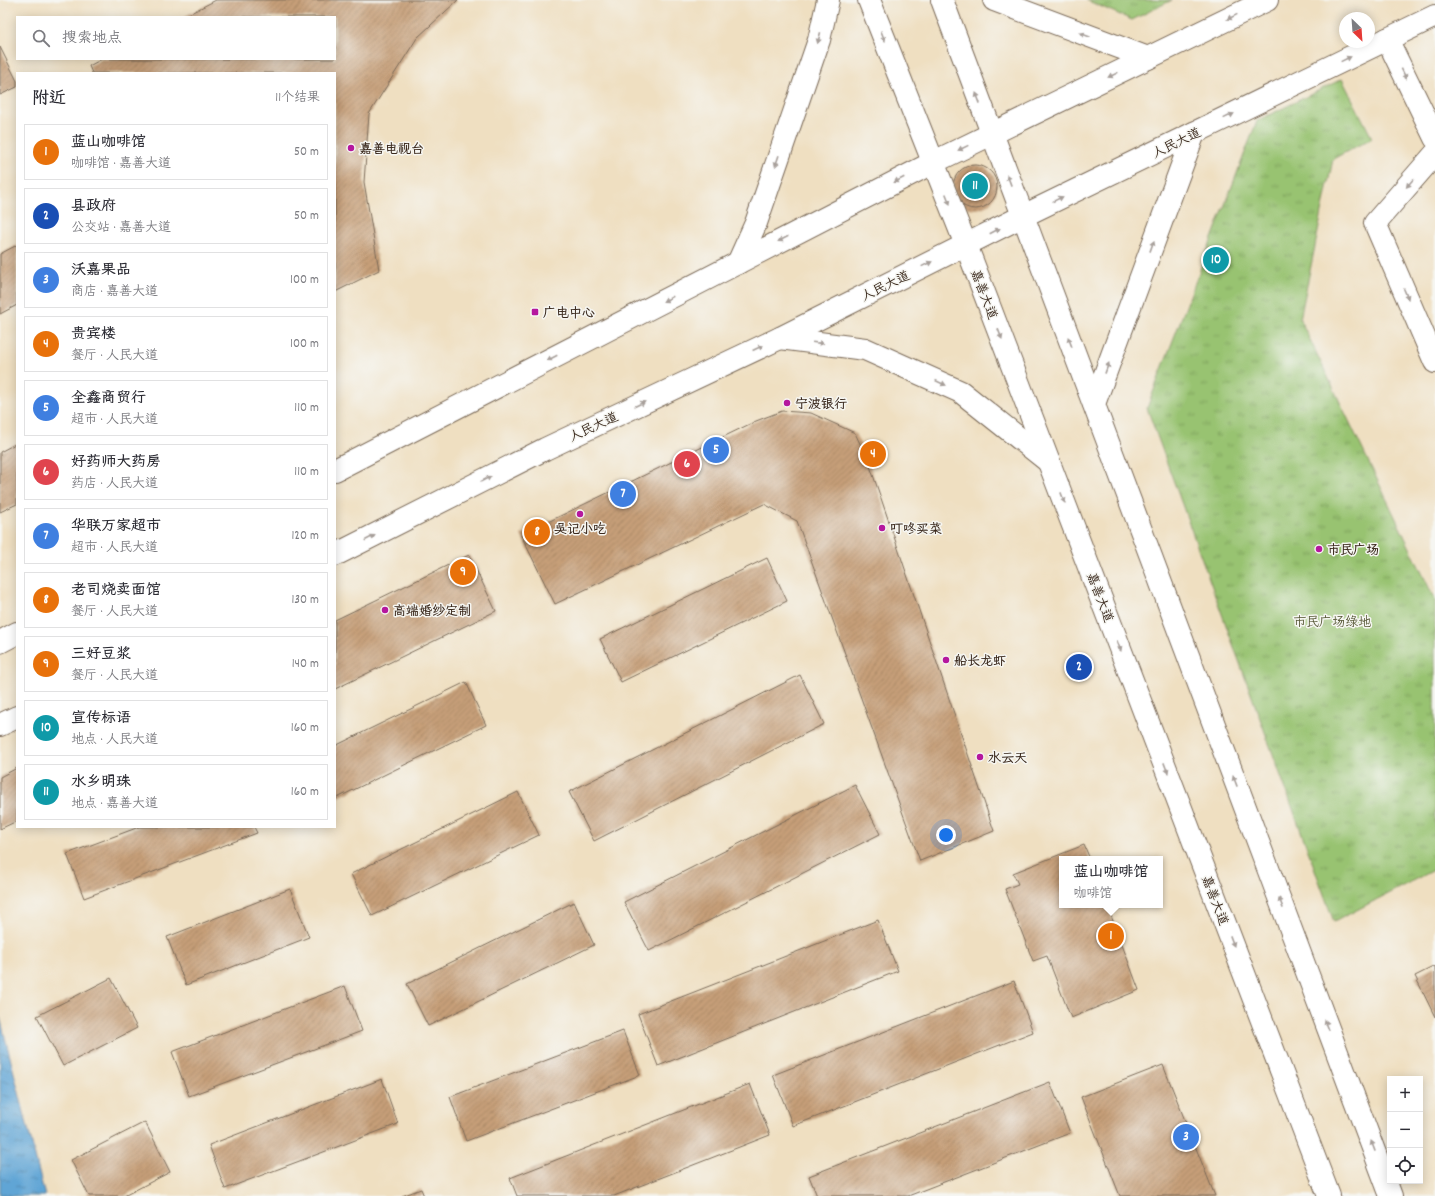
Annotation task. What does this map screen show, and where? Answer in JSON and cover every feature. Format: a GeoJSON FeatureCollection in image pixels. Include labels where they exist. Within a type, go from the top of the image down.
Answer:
{"type":"FeatureCollection","features":[{"type":"Feature","properties":{"kind":"main road"},"geometry":{"type":"LineString","coordinates":[[738,263],[756,223],[819,40],[828,0]]}},
{"type":"Feature","properties":{"kind":"main road","name":"嘉善大道"},"geometry":{"type":"LineString","coordinates":[[869,0],[934,162],[1050,462],[1329,1196]]}},
{"type":"Feature","properties":{"kind":"main road"},"geometry":{"type":"LineString","coordinates":[[942,0],[1391,1196]]}},
{"type":"Feature","properties":{"kind":"main road"},"geometry":{"type":"LineString","coordinates":[[994,0],[1148,58]]}},
{"type":"Feature","properties":{"kind":"main road"},"geometry":{"type":"LineString","coordinates":[[336,469],[934,162],[1267,0]]}},
{"type":"Feature","properties":{"kind":"main road","name":"人民大道"},"geometry":{"type":"LineString","coordinates":[[336,554],[545,449],[780,338],[1023,216],[1435,16]]}},
{"type":"Feature","properties":{"kind":"main road"},"geometry":{"type":"LineString","coordinates":[[1387,39],[1435,138]]}},
{"type":"Feature","properties":{"kind":"main road"},"geometry":{"type":"LineString","coordinates":[[1094,404],[1194,133]]}},
{"type":"Feature","properties":{"kind":"main road"},"geometry":{"type":"LineString","coordinates":[[1435,154],[1375,223],[1435,362]]}},
{"type":"Feature","properties":{"kind":"main road"},"geometry":{"type":"LineString","coordinates":[[780,338],[865,349],[961,392],[1050,462]]}},
{"type":"Feature","properties":{"kind":"main road"},"geometry":{"type":"LineString","coordinates":[[0,642],[16,634]]}},
{"type":"Feature","properties":{"kind":"main road"},"geometry":{"type":"LineString","coordinates":[[0,725],[16,717]]}},
{"type":"Feature","properties":{"kind":"green space"},"geometry":{"type":"Polygon","coordinates":[[[1086,0],[1172,0],[1132,20],[1086,0]]]}},
{"type":"Feature","properties":{"kind":"green space","name":"市民广场绿地"},"geometry":{"type":"Polygon","coordinates":[[[1342,79],[1372,138],[1333,159],[1300,319],[1435,600],[1435,869],[1334,922],[1147,408],[1257,121],[1342,79]]]}},
{"type":"Feature","properties":{"kind":"water"},"geometry":{"type":"Polygon","coordinates":[[[0,1017],[45,1196],[0,1196],[0,1017]]]}},
{"type":"Feature","properties":{"kind":"building","name":"嘉善电视台"},"geometry":{"type":"Polygon","coordinates":[[[216,0],[458,0],[417,38],[369,114],[364,182],[379,270],[336,292],[336,72],[92,72],[89,66],[100,60],[336,60],[336,16],[185,16],[216,0]]]}},
{"type":"Feature","properties":{"kind":"building"},"geometry":{"type":"Polygon","coordinates":[[[0,47],[16,79],[16,87],[0,95],[0,47]]]}},
{"type":"Feature","properties":{"kind":"building"},"geometry":{"type":"Polygon","coordinates":[[[975,165],[987,169],[993,175],[997,187],[993,199],[987,205],[975,209],[963,205],[957,199],[953,187],[957,175],[963,169],[975,165]]]}},
{"type":"Feature","properties":{"kind":"building"},"geometry":{"type":"Polygon","coordinates":[[[16,246],[16,306],[0,314],[0,254],[16,246]]]}},
{"type":"Feature","properties":{"kind":"building"},"geometry":{"type":"Polygon","coordinates":[[[782,411],[811,413],[855,433],[869,463],[994,831],[920,861],[797,521],[764,504],[555,604],[521,535],[756,421],[782,411]]]}},
{"type":"Feature","properties":{"kind":"building"},"geometry":{"type":"Polygon","coordinates":[[[16,444],[16,504],[0,512],[0,452],[16,444]]]}},
{"type":"Feature","properties":{"kind":"building"},"geometry":{"type":"Polygon","coordinates":[[[469,555],[496,611],[336,689],[336,620],[469,555]]]}},
{"type":"Feature","properties":{"kind":"building"},"geometry":{"type":"Polygon","coordinates":[[[767,558],[787,601],[621,682],[600,639],[767,558]]]}},
{"type":"Feature","properties":{"kind":"building"},"geometry":{"type":"Polygon","coordinates":[[[800,675],[824,724],[594,841],[569,792],[800,675]]]}},
{"type":"Feature","properties":{"kind":"building"},"geometry":{"type":"Polygon","coordinates":[[[466,682],[486,725],[336,799],[336,746],[466,682]]]}},
{"type":"Feature","properties":{"kind":"building"},"geometry":{"type":"Polygon","coordinates":[[[16,769],[16,821],[0,829],[0,777],[16,769]]]}},
{"type":"Feature","properties":{"kind":"building"},"geometry":{"type":"Polygon","coordinates":[[[855,785],[880,834],[649,951],[624,902],[855,785]]]}},
{"type":"Feature","properties":{"kind":"building"},"geometry":{"type":"Polygon","coordinates":[[[518,792],[539,835],[372,916],[351,874],[518,792]]]}},
{"type":"Feature","properties":{"kind":"building"},"geometry":{"type":"Polygon","coordinates":[[[136,828],[254,828],[257,833],[84,898],[67,854],[136,828]]]}},
{"type":"Feature","properties":{"kind":"building"},"geometry":{"type":"Polygon","coordinates":[[[1084,845],[1089,856],[1059,856],[1059,908],[1108,908],[1139,990],[1071,1018],[1047,956],[1033,961],[1005,889],[1018,884],[1013,873],[1084,845]]]}},
{"type":"Feature","properties":{"kind":"building"},"geometry":{"type":"Polygon","coordinates":[[[290,889],[309,937],[186,985],[167,937],[290,889]]]}},
{"type":"Feature","properties":{"kind":"building"},"geometry":{"type":"Polygon","coordinates":[[[574,902],[594,945],[428,1026],[407,984],[574,902]]]}},
{"type":"Feature","properties":{"kind":"building"},"geometry":{"type":"Polygon","coordinates":[[[878,920],[898,971],[658,1066],[638,1014],[878,920]]]}},
{"type":"Feature","properties":{"kind":"building"},"geometry":{"type":"Polygon","coordinates":[[[1435,966],[1435,1017],[1415,976],[1435,966]]]}},
{"type":"Feature","properties":{"kind":"building"},"geometry":{"type":"Polygon","coordinates":[[[111,978],[137,1028],[63,1066],[37,1016],[111,978]]]}},
{"type":"Feature","properties":{"kind":"building"},"geometry":{"type":"Polygon","coordinates":[[[1014,981],[1033,1032],[793,1126],[773,1075],[1014,981]]]}},
{"type":"Feature","properties":{"kind":"building"},"geometry":{"type":"Polygon","coordinates":[[[345,986],[362,1031],[189,1096],[172,1052],[345,986]]]}},
{"type":"Feature","properties":{"kind":"building"},"geometry":{"type":"Polygon","coordinates":[[[623,1031],[640,1075],[466,1141],[450,1097],[623,1031]]]}},
{"type":"Feature","properties":{"kind":"building"},"geometry":{"type":"Polygon","coordinates":[[[1163,1065],[1215,1196],[1120,1196],[1081,1097],[1163,1065]]]}},
{"type":"Feature","properties":{"kind":"building"},"geometry":{"type":"Polygon","coordinates":[[[382,1079],[398,1124],[225,1189],[209,1145],[382,1079]]]}},
{"type":"Feature","properties":{"kind":"building"},"geometry":{"type":"Polygon","coordinates":[[[1050,1082],[1070,1133],[908,1196],[817,1196],[809,1176],[1050,1082]]]}},
{"type":"Feature","properties":{"kind":"building"},"geometry":{"type":"Polygon","coordinates":[[[750,1084],[770,1135],[614,1196],[517,1196],[510,1178],[750,1084]]]}},
{"type":"Feature","properties":{"kind":"building"},"geometry":{"type":"Polygon","coordinates":[[[145,1122],[170,1172],[124,1196],[89,1196],[71,1160],[145,1122]]]}},
{"type":"Feature","properties":{"kind":"building"},"geometry":{"type":"Polygon","coordinates":[[[421,1189],[424,1196],[402,1196],[421,1189]]]}},
{"type":"Feature","properties":{"kind":"place","name":"嘉善电视台"},"geometry":{"type":"Point","coordinates":[351,148]}},
{"type":"Feature","properties":{"kind":"place","name":"水乡明珠"},"geometry":{"type":"Point","coordinates":[975,186]}},
{"type":"Feature","properties":{"kind":"place","name":"宣传标语"},"geometry":{"type":"Point","coordinates":[1216,260]}},
{"type":"Feature","properties":{"kind":"place","name":"广电中心"},"geometry":{"type":"Point","coordinates":[535,312]}},
{"type":"Feature","properties":{"kind":"place","name":"宁波银行"},"geometry":{"type":"Point","coordinates":[787,403]}},
{"type":"Feature","properties":{"kind":"place","name":"全鑫商贸行"},"geometry":{"type":"Point","coordinates":[716,450]}},
{"type":"Feature","properties":{"kind":"place","name":"贵宾楼"},"geometry":{"type":"Point","coordinates":[873,454]}},
{"type":"Feature","properties":{"kind":"place","name":"好药师大药房"},"geometry":{"type":"Point","coordinates":[687,464]}},
{"type":"Feature","properties":{"kind":"place","name":"华联万家超市"},"geometry":{"type":"Point","coordinates":[623,494]}},
{"type":"Feature","properties":{"kind":"place","name":"吴记小吃"},"geometry":{"type":"Point","coordinates":[580,514]}},
{"type":"Feature","properties":{"kind":"place","name":"叮咚买菜"},"geometry":{"type":"Point","coordinates":[882,528]}},
{"type":"Feature","properties":{"kind":"place","name":"老司烧卖面馆"},"geometry":{"type":"Point","coordinates":[537,532]}},
{"type":"Feature","properties":{"kind":"place","name":"市民广场"},"geometry":{"type":"Point","coordinates":[1319,549]}},
{"type":"Feature","properties":{"kind":"place","name":"三好豆浆"},"geometry":{"type":"Point","coordinates":[463,572]}},
{"type":"Feature","properties":{"kind":"place","name":"高端婚纱定制"},"geometry":{"type":"Point","coordinates":[385,610]}},
{"type":"Feature","properties":{"kind":"place","name":"船长龙虾"},"geometry":{"type":"Point","coordinates":[946,660]}},
{"type":"Feature","properties":{"kind":"place","name":"县政府"},"geometry":{"type":"Point","coordinates":[1079,667]}},
{"type":"Feature","properties":{"kind":"place","name":"水云天"},"geometry":{"type":"Point","coordinates":[980,757]}},
{"type":"Feature","properties":{"kind":"place","name":"蓝山咖啡馆"},"geometry":{"type":"Point","coordinates":[1111,936]}},
{"type":"Feature","properties":{"kind":"place","name":"沃嘉果品"},"geometry":{"type":"Point","coordinates":[1186,1137]}}]}
